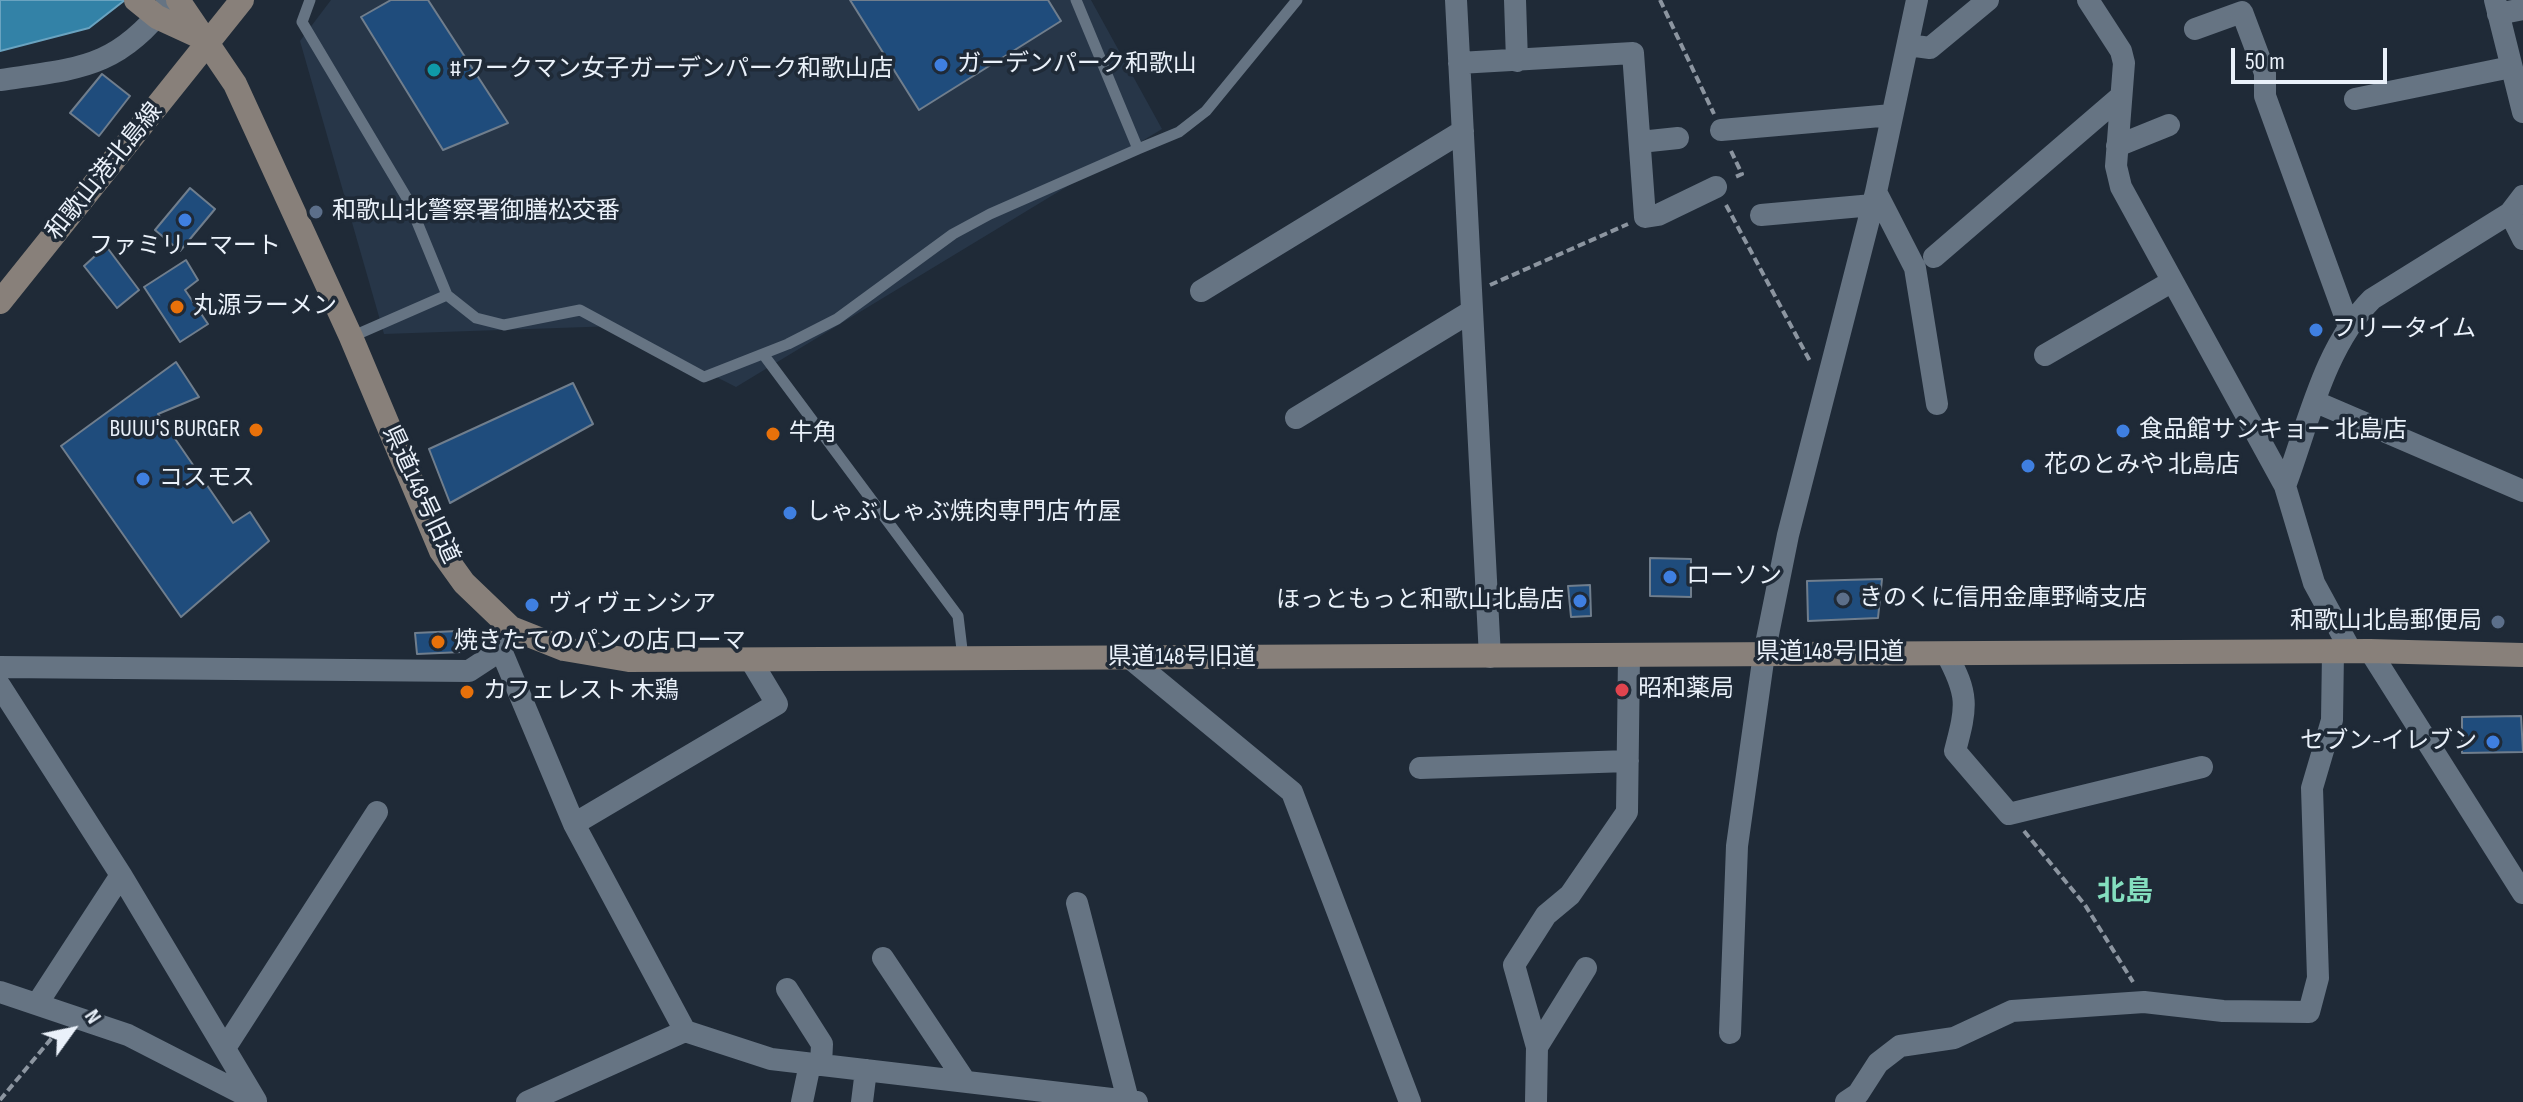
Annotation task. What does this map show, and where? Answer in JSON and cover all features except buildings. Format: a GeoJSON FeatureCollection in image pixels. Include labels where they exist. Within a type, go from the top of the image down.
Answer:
{"type":"FeatureCollection","features":[{"type":"Feature","properties":{"kind":"street"},"geometry":{"type":"LineString","coordinates":[[178,0],[209,41]]}},
{"type":"Feature","properties":{"kind":"street","name":"和歌山港北島線"},"geometry":{"type":"LineString","coordinates":[[0,302],[242,0]]}},
{"type":"Feature","properties":{"kind":"street"},"geometry":{"type":"LineString","coordinates":[[1456,0],[1490,657]]}},
{"type":"Feature","properties":{"kind":"street"},"geometry":{"type":"LineString","coordinates":[[1515,0],[1517,61]]}},
{"type":"Feature","properties":{"kind":"street"},"geometry":{"type":"LineString","coordinates":[[1730,1033],[1737,846],[1764,654],[1788,535],[1874,199],[1917,0]]}},
{"type":"Feature","properties":{"kind":"street"},"geometry":{"type":"LineString","coordinates":[[1908,45],[1930,48],[1988,0]]}},
{"type":"Feature","properties":{"kind":"street"},"geometry":{"type":"LineString","coordinates":[[137,1],[164,9],[209,41]]}},
{"type":"Feature","properties":{"kind":"street"},"geometry":{"type":"LineString","coordinates":[[2095,3],[2121,51],[2124,63],[2116,166],[2121,187],[2285,486],[2314,583],[2351,651],[2523,893]]}},
{"type":"Feature","properties":{"kind":"street"},"geometry":{"type":"LineString","coordinates":[[2523,9],[2497,7],[2523,112]]}},
{"type":"Feature","properties":{"kind":"street"},"geometry":{"type":"LineString","coordinates":[[0,80],[101,62],[126,48],[164,9]]}},
{"type":"Feature","properties":{"kind":"street"},"geometry":{"type":"LineString","coordinates":[[2195,29],[2242,12],[2265,73],[2265,96],[2349,327]]}},
{"type":"Feature","properties":{"kind":"street","name":"県道148号旧道"},"geometry":{"type":"LineString","coordinates":[[209,41],[235,84],[351,337],[441,551],[464,583],[511,628],[564,649],[629,660],[2351,651],[2523,655]]}},
{"type":"Feature","properties":{"kind":"street"},"geometry":{"type":"LineString","coordinates":[[1459,63],[1633,53],[1645,217],[1658,215],[1716,187]]}},
{"type":"Feature","properties":{"kind":"street"},"geometry":{"type":"LineString","coordinates":[[2355,99],[2511,67]]}},
{"type":"Feature","properties":{"kind":"street"},"geometry":{"type":"LineString","coordinates":[[1934,257],[2120,97]]}},
{"type":"Feature","properties":{"kind":"street"},"geometry":{"type":"LineString","coordinates":[[1721,130],[1892,115]]}},
{"type":"Feature","properties":{"kind":"street"},"geometry":{"type":"LineString","coordinates":[[2117,146],[2169,125]]}},
{"type":"Feature","properties":{"kind":"street"},"geometry":{"type":"LineString","coordinates":[[1201,291],[1463,131]]}},
{"type":"Feature","properties":{"kind":"street"},"geometry":{"type":"LineString","coordinates":[[1640,142],[1678,138]]}},
{"type":"Feature","properties":{"kind":"street"},"geometry":{"type":"LineString","coordinates":[[1761,215],[1874,199]]}},
{"type":"Feature","properties":{"kind":"street"},"geometry":{"type":"LineString","coordinates":[[1874,199],[1915,268],[1937,404]]}},
{"type":"Feature","properties":{"kind":"street"},"geometry":{"type":"LineString","coordinates":[[2285,486],[2316,402],[2349,327],[2372,299],[2516,205],[2523,239]]}},
{"type":"Feature","properties":{"kind":"street"},"geometry":{"type":"LineString","coordinates":[[2045,355],[2171,282]]}},
{"type":"Feature","properties":{"kind":"street"},"geometry":{"type":"LineString","coordinates":[[1296,418],[1472,302]]}},
{"type":"Feature","properties":{"kind":"street"},"geometry":{"type":"LineString","coordinates":[[2316,402],[2523,491]]}},
{"type":"Feature","properties":{"kind":"street"},"geometry":{"type":"LineString","coordinates":[[0,667],[469,671],[501,650],[511,628]]}},
{"type":"Feature","properties":{"kind":"street"},"geometry":{"type":"LineString","coordinates":[[501,650],[574,824],[685,1031]]}},
{"type":"Feature","properties":{"kind":"street"},"geometry":{"type":"LineString","coordinates":[[1846,1102],[1858,1094],[1878,1063],[1900,1046],[1954,1038],[2012,1011],[2144,1002],[2223,1011],[2309,1012],[2318,978],[2312,788],[2351,651]]}},
{"type":"Feature","properties":{"kind":"street"},"geometry":{"type":"LineString","coordinates":[[1946,653],[1964,684],[1967,700],[1955,751],[2009,814],[2202,767]]}},
{"type":"Feature","properties":{"kind":"street"},"geometry":{"type":"LineString","coordinates":[[1536,1102],[1537,1047],[1514,965],[1546,915],[1570,895],[1627,812],[1629,656]]}},
{"type":"Feature","properties":{"kind":"street"},"geometry":{"type":"LineString","coordinates":[[574,824],[777,704],[750,659]]}},
{"type":"Feature","properties":{"kind":"street"},"geometry":{"type":"LineString","coordinates":[[1131,659],[1292,792],[1410,1102]]}},
{"type":"Feature","properties":{"kind":"street"},"geometry":{"type":"LineString","coordinates":[[0,686],[121,875],[258,1101]]}},
{"type":"Feature","properties":{"kind":"street"},"geometry":{"type":"LineString","coordinates":[[1420,768],[1628,761]]}},
{"type":"Feature","properties":{"kind":"street"},"geometry":{"type":"LineString","coordinates":[[225,1048],[377,812]]}},
{"type":"Feature","properties":{"kind":"street"},"geometry":{"type":"LineString","coordinates":[[37,1004],[121,875]]}},
{"type":"Feature","properties":{"kind":"street"},"geometry":{"type":"LineString","coordinates":[[527,1102],[685,1031],[771,1059],[1132,1101],[1077,903]]}},
{"type":"Feature","properties":{"kind":"street"},"geometry":{"type":"LineString","coordinates":[[883,958],[965,1081]]}},
{"type":"Feature","properties":{"kind":"street"},"geometry":{"type":"LineString","coordinates":[[1537,1047],[1586,968]]}},
{"type":"Feature","properties":{"kind":"street"},"geometry":{"type":"LineString","coordinates":[[787,989],[822,1044],[802,1102]]}},
{"type":"Feature","properties":{"kind":"street"},"geometry":{"type":"LineString","coordinates":[[0,992],[128,1035],[258,1101]]}},
{"type":"Feature","properties":{"kind":"street"},"geometry":{"type":"LineString","coordinates":[[862,1102],[866,1070]]}},
{"type":"Feature","properties":{"kind":"lane"},"geometry":{"type":"LineString","coordinates":[[310,0],[302,22],[408,200],[447,295],[476,318],[504,325],[580,310],[704,377],[763,354],[837,319],[953,234],[977,221],[1179,132],[1206,111],[1297,0]]}},
{"type":"Feature","properties":{"kind":"lane"},"geometry":{"type":"LineString","coordinates":[[1076,0],[1138,149]]}},
{"type":"Feature","properties":{"kind":"lane"},"geometry":{"type":"LineString","coordinates":[[351,337],[447,295]]}},
{"type":"Feature","properties":{"kind":"lane"},"geometry":{"type":"LineString","coordinates":[[763,354],[958,616],[963,659]]}},
{"type":"Feature","properties":{"kind":"path"},"geometry":{"type":"LineString","coordinates":[[1660,0],[1742,174],[1716,187],[1826,390]]}},
{"type":"Feature","properties":{"kind":"path"},"geometry":{"type":"LineString","coordinates":[[1472,302],[1645,217]]}},
{"type":"Feature","properties":{"kind":"path"},"geometry":{"type":"LineString","coordinates":[[2009,814],[2085,905],[2111,942],[2144,1002]]}},
{"type":"Feature","properties":{"kind":"path"},"geometry":{"type":"LineString","coordinates":[[0,1100],[70,1015]]}},
{"type":"Feature","properties":{"kind":"shaded area"},"geometry":{"type":"Polygon","coordinates":[[[331,0],[1091,0],[1162,129],[736,387],[616,326],[384,334],[300,41],[331,0]]]}},
{"type":"Feature","properties":{"kind":"water"},"geometry":{"type":"Polygon","coordinates":[[[0,0],[125,0],[89,28],[0,51],[0,0]]]}},
{"type":"Feature","properties":{"kind":"place","name":"ガーデンパーク和歌山"},"geometry":{"type":"Point","coordinates":[941,65]}},
{"type":"Feature","properties":{"kind":"place","name":"#ワークマン女子ガーデンパーク和歌山店"},"geometry":{"type":"Point","coordinates":[434,70]}},
{"type":"Feature","properties":{"kind":"place","name":"和歌山北警察署御膳松交番"},"geometry":{"type":"Point","coordinates":[316,212]}},
{"type":"Feature","properties":{"kind":"place","name":"ファミリーマート"},"geometry":{"type":"Point","coordinates":[185,220]}},
{"type":"Feature","properties":{"kind":"place","name":"丸源ラーメン"},"geometry":{"type":"Point","coordinates":[177,307]}},
{"type":"Feature","properties":{"kind":"place","name":"フリータイム"},"geometry":{"type":"Point","coordinates":[2316,330]}},
{"type":"Feature","properties":{"kind":"place","name":"BUUU'S BURGER"},"geometry":{"type":"Point","coordinates":[256,430]}},
{"type":"Feature","properties":{"kind":"place","name":"食品館サンキョー 北島店"},"geometry":{"type":"Point","coordinates":[2123,431]}},
{"type":"Feature","properties":{"kind":"place","name":"牛角"},"geometry":{"type":"Point","coordinates":[773,434]}},
{"type":"Feature","properties":{"kind":"place","name":"花のとみや 北島店"},"geometry":{"type":"Point","coordinates":[2028,466]}},
{"type":"Feature","properties":{"kind":"place","name":"コスモス"},"geometry":{"type":"Point","coordinates":[143,479]}},
{"type":"Feature","properties":{"kind":"place","name":"しゃぶしゃぶ焼肉専門店 竹屋"},"geometry":{"type":"Point","coordinates":[790,513]}},
{"type":"Feature","properties":{"kind":"place","name":"ローソン"},"geometry":{"type":"Point","coordinates":[1670,577]}},
{"type":"Feature","properties":{"kind":"place","name":"きのくに信用金庫野崎支店"},"geometry":{"type":"Point","coordinates":[1843,599]}},
{"type":"Feature","properties":{"kind":"place","name":"ほっともっと和歌山北島店"},"geometry":{"type":"Point","coordinates":[1580,601]}},
{"type":"Feature","properties":{"kind":"place","name":"ヴィヴェンシア"},"geometry":{"type":"Point","coordinates":[532,605]}},
{"type":"Feature","properties":{"kind":"place","name":"和歌山北島郵便局"},"geometry":{"type":"Point","coordinates":[2498,622]}},
{"type":"Feature","properties":{"kind":"place","name":"焼きたてのパンの店 ローマ"},"geometry":{"type":"Point","coordinates":[438,642]}},
{"type":"Feature","properties":{"kind":"place","name":"昭和薬局"},"geometry":{"type":"Point","coordinates":[1622,690]}},
{"type":"Feature","properties":{"kind":"place","name":"カフェレスト 木鶏"},"geometry":{"type":"Point","coordinates":[467,692]}},
{"type":"Feature","properties":{"kind":"place","name":"セブン-イレブン"},"geometry":{"type":"Point","coordinates":[2493,742]}},
{"type":"Feature","properties":{"kind":"district","name":"北島"},"geometry":{"type":"Point","coordinates":[2125,893]}}]}
